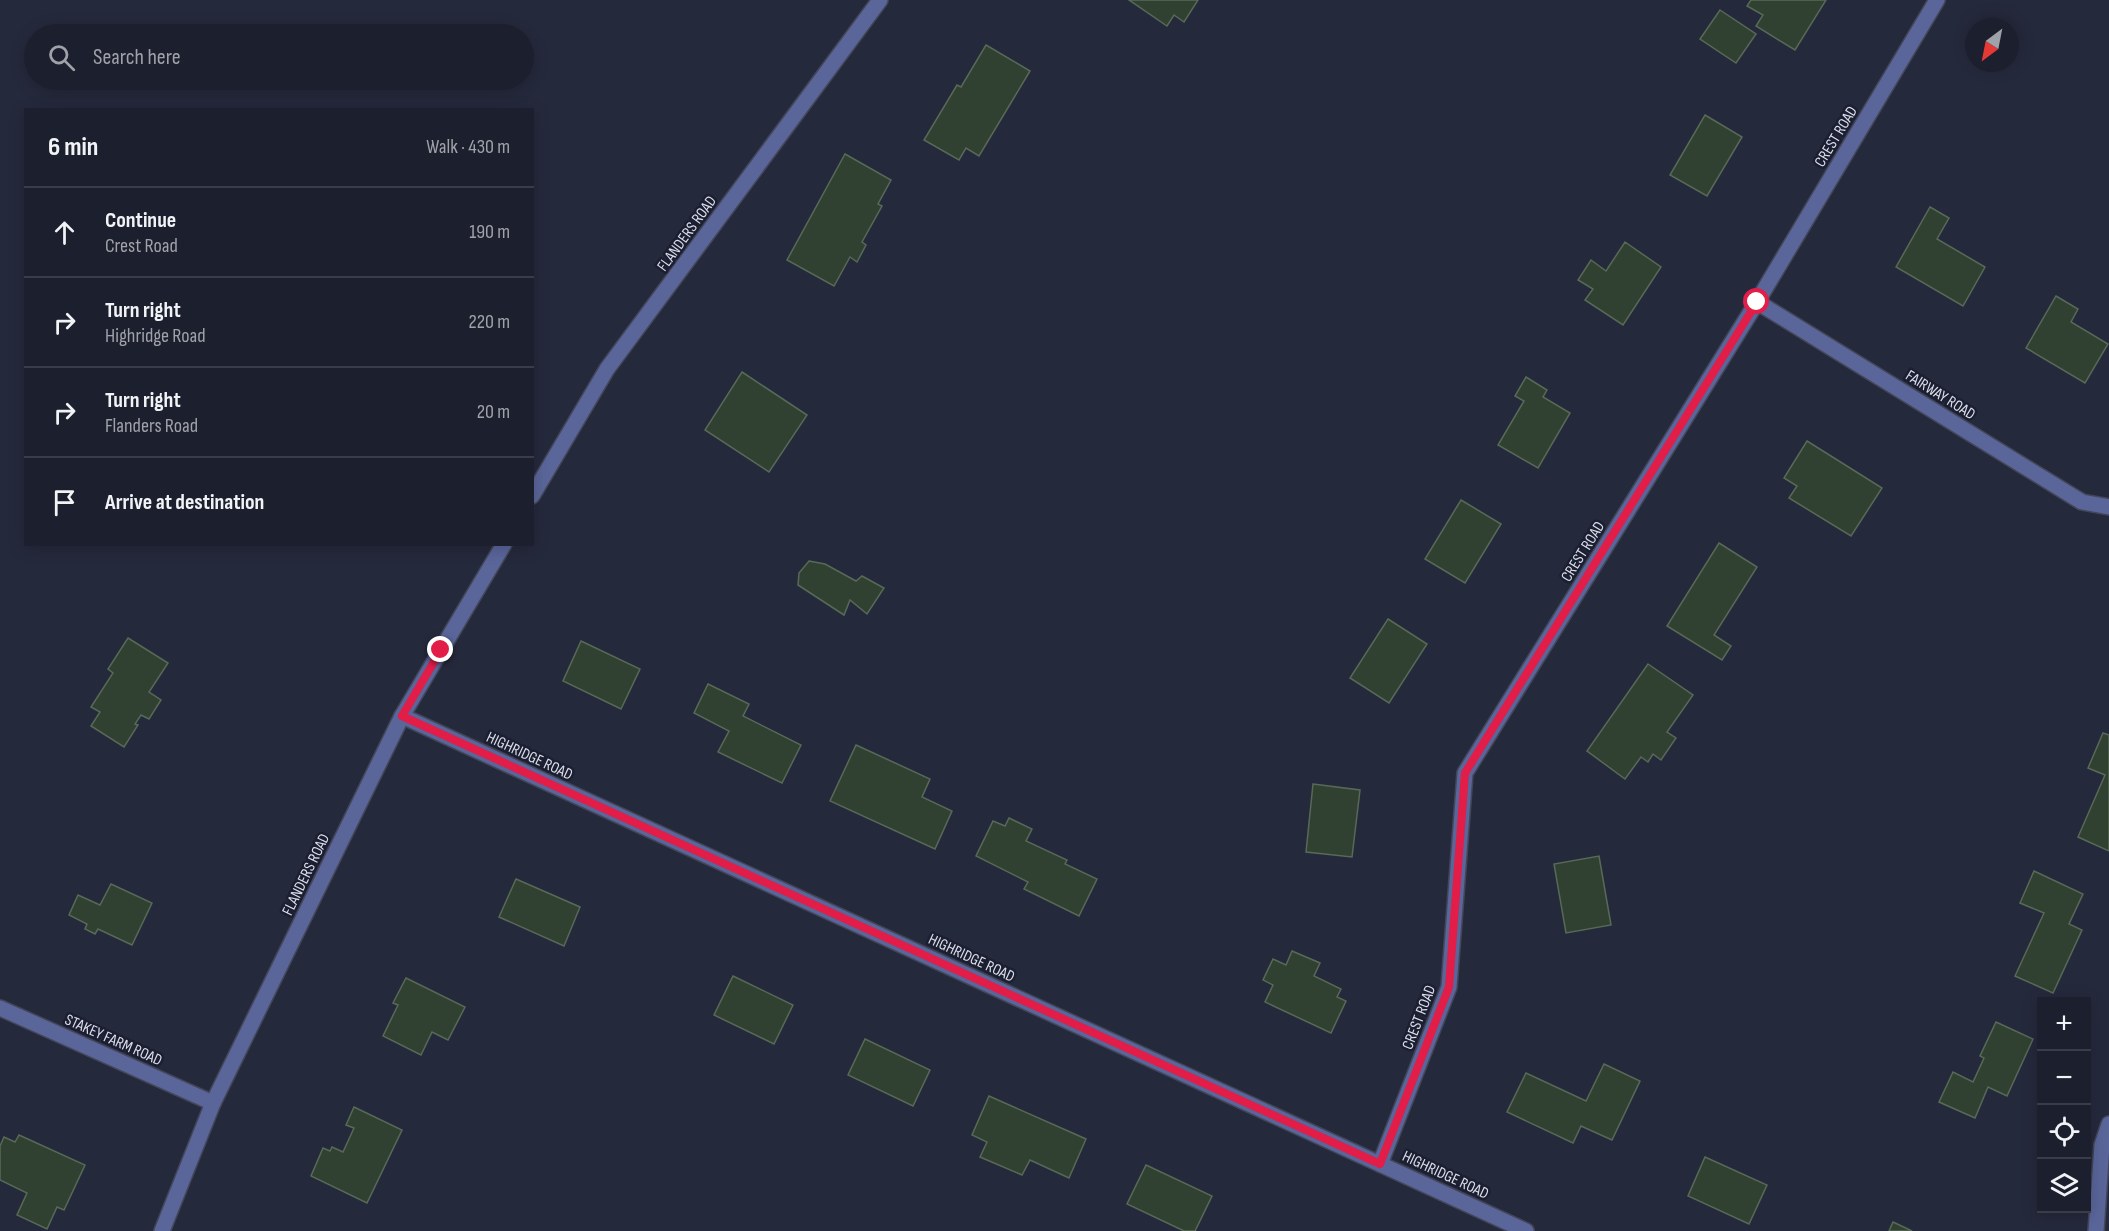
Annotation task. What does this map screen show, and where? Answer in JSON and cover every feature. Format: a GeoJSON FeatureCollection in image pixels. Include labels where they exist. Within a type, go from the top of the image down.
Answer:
{"type":"FeatureCollection","features":[{"type":"Feature","properties":{"kind":"street","name":"FLANDERS ROAD"},"geometry":{"type":"LineString","coordinates":[[534,493],[607,369],[880,0]]}},
{"type":"Feature","properties":{"kind":"street","name":"CREST ROAD"},"geometry":{"type":"LineString","coordinates":[[1380,1164],[1449,987],[1465,773],[1757,302],[1937,0]]}},
{"type":"Feature","properties":{"kind":"street","name":"FAIRWAY ROAD"},"geometry":{"type":"LineString","coordinates":[[1757,302],[2082,502],[2109,507]]}},
{"type":"Feature","properties":{"kind":"street","name":"FLANDERS ROAD"},"geometry":{"type":"LineString","coordinates":[[162,1231],[213,1103],[402,716],[503,546]]}},
{"type":"Feature","properties":{"kind":"street","name":"HIGHRIDGE ROAD"},"geometry":{"type":"LineString","coordinates":[[402,716],[1526,1231]]}},
{"type":"Feature","properties":{"kind":"street","name":"STAKEY FARM ROAD"},"geometry":{"type":"LineString","coordinates":[[0,1008],[213,1103]]}},
{"type":"Feature","properties":{"kind":"street"},"geometry":{"type":"LineString","coordinates":[[2096,1231],[2102,1145],[2109,1124]]}},
{"type":"Feature","properties":{"kind":"building"},"geometry":{"type":"Polygon","coordinates":[[[1129,0],[1198,0],[1184,22],[1174,15],[1167,26],[1129,0]]]}},
{"type":"Feature","properties":{"kind":"building"},"geometry":{"type":"Polygon","coordinates":[[[1751,0],[1826,0],[1795,50],[1756,26],[1763,15],[1747,6],[1751,0]]]}},
{"type":"Feature","properties":{"kind":"building"},"geometry":{"type":"Polygon","coordinates":[[[1720,10],[1756,34],[1736,63],[1700,39],[1720,10]]]}},
{"type":"Feature","properties":{"kind":"building"},"geometry":{"type":"Polygon","coordinates":[[[986,45],[1030,71],[979,156],[966,148],[959,160],[924,140],[957,85],[961,87],[986,45]]]}},
{"type":"Feature","properties":{"kind":"building"},"geometry":{"type":"Polygon","coordinates":[[[1705,115],[1742,137],[1707,196],[1670,175],[1705,115]]]}},
{"type":"Feature","properties":{"kind":"building"},"geometry":{"type":"Polygon","coordinates":[[[845,154],[891,180],[878,204],[882,206],[862,242],[866,245],[857,262],[850,257],[834,286],[787,260],[845,154]]]}},
{"type":"Feature","properties":{"kind":"building"},"geometry":{"type":"Polygon","coordinates":[[[1930,207],[1949,218],[1937,239],[1985,267],[1963,306],[1896,267],[1930,207]]]}},
{"type":"Feature","properties":{"kind":"building"},"geometry":{"type":"Polygon","coordinates":[[[1625,242],[1661,267],[1623,325],[1585,300],[1593,289],[1578,280],[1591,260],[1606,271],[1625,242]]]}},
{"type":"Feature","properties":{"kind":"building"},"geometry":{"type":"Polygon","coordinates":[[[2056,296],[2078,309],[2071,322],[2108,344],[2085,383],[2026,348],[2056,296]]]}},
{"type":"Feature","properties":{"kind":"building"},"geometry":{"type":"Polygon","coordinates":[[[742,372],[807,415],[769,472],[705,430],[742,372]]]}},
{"type":"Feature","properties":{"kind":"building"},"geometry":{"type":"Polygon","coordinates":[[[1526,377],[1547,390],[1543,397],[1570,413],[1538,468],[1498,445],[1524,401],[1515,396],[1526,377]]]}},
{"type":"Feature","properties":{"kind":"building"},"geometry":{"type":"Polygon","coordinates":[[[1807,441],[1882,488],[1851,536],[1789,498],[1797,486],[1784,478],[1807,441]]]}},
{"type":"Feature","properties":{"kind":"building"},"geometry":{"type":"Polygon","coordinates":[[[1461,500],[1501,524],[1465,583],[1425,559],[1461,500]]]}},
{"type":"Feature","properties":{"kind":"building"},"geometry":{"type":"Polygon","coordinates":[[[1719,543],[1757,567],[1714,635],[1731,646],[1722,660],[1667,626],[1719,543]]]}},
{"type":"Feature","properties":{"kind":"building"},"geometry":{"type":"Polygon","coordinates":[[[809,561],[825,564],[856,581],[862,576],[884,588],[867,614],[850,600],[844,615],[798,585],[799,573],[809,561]]]}},
{"type":"Feature","properties":{"kind":"building"},"geometry":{"type":"Polygon","coordinates":[[[1388,619],[1427,644],[1389,703],[1350,678],[1388,619]]]}},
{"type":"Feature","properties":{"kind":"building"},"geometry":{"type":"Polygon","coordinates":[[[128,638],[168,663],[149,692],[161,700],[149,719],[141,715],[135,724],[138,725],[124,747],[91,726],[100,712],[91,707],[113,673],[108,669],[128,638]]]}},
{"type":"Feature","properties":{"kind":"building"},"geometry":{"type":"Polygon","coordinates":[[[581,641],[640,669],[621,709],[563,681],[581,641]]]}},
{"type":"Feature","properties":{"kind":"building"},"geometry":{"type":"Polygon","coordinates":[[[1648,664],[1693,695],[1667,732],[1676,738],[1661,760],[1653,754],[1648,762],[1641,757],[1625,779],[1587,751],[1648,664]]]}},
{"type":"Feature","properties":{"kind":"building"},"geometry":{"type":"Polygon","coordinates":[[[708,684],[749,704],[743,716],[801,745],[782,783],[718,752],[729,731],[694,713],[708,684]]]}},
{"type":"Feature","properties":{"kind":"building"},"geometry":{"type":"Polygon","coordinates":[[[2103,733],[2109,735],[2109,851],[2078,837],[2105,775],[2088,768],[2103,733]]]}},
{"type":"Feature","properties":{"kind":"building"},"geometry":{"type":"Polygon","coordinates":[[[856,745],[930,779],[922,797],[952,811],[935,849],[830,801],[856,745]]]}},
{"type":"Feature","properties":{"kind":"building"},"geometry":{"type":"Polygon","coordinates":[[[1313,784],[1360,790],[1352,857],[1306,852],[1313,784]]]}},
{"type":"Feature","properties":{"kind":"building"},"geometry":{"type":"Polygon","coordinates":[[[1009,818],[1032,829],[1026,841],[1067,860],[1065,864],[1097,879],[1079,916],[1024,889],[1028,882],[976,856],[993,821],[1005,826],[1009,818]]]}},
{"type":"Feature","properties":{"kind":"building"},"geometry":{"type":"Polygon","coordinates":[[[1599,856],[1611,925],[1566,933],[1554,864],[1599,856]]]}},
{"type":"Feature","properties":{"kind":"building"},"geometry":{"type":"Polygon","coordinates":[[[2034,871],[2083,894],[2069,924],[2082,930],[2053,993],[2015,976],[2044,913],[2020,903],[2034,871]]]}},
{"type":"Feature","properties":{"kind":"building"},"geometry":{"type":"Polygon","coordinates":[[[516,879],[580,907],[564,946],[499,917],[516,879]]]}},
{"type":"Feature","properties":{"kind":"building"},"geometry":{"type":"Polygon","coordinates":[[[111,884],[152,903],[132,945],[98,929],[95,934],[85,929],[87,924],[69,915],[78,895],[100,905],[111,884]]]}},
{"type":"Feature","properties":{"kind":"building"},"geometry":{"type":"Polygon","coordinates":[[[1292,951],[1320,963],[1314,976],[1341,989],[1337,997],[1346,1001],[1331,1033],[1265,1002],[1273,985],[1263,980],[1273,959],[1286,965],[1292,951]]]}},
{"type":"Feature","properties":{"kind":"building"},"geometry":{"type":"Polygon","coordinates":[[[733,976],[793,1005],[774,1044],[714,1015],[733,976]]]}},
{"type":"Feature","properties":{"kind":"building"},"geometry":{"type":"Polygon","coordinates":[[[406,978],[465,1007],[448,1040],[432,1032],[421,1055],[383,1036],[398,1005],[393,1003],[406,978]]]}},
{"type":"Feature","properties":{"kind":"building"},"geometry":{"type":"Polygon","coordinates":[[[1996,1022],[2033,1039],[2007,1096],[1988,1087],[1975,1118],[1939,1102],[1953,1072],[1973,1082],[1984,1058],[1980,1056],[1996,1022]]]}},
{"type":"Feature","properties":{"kind":"building"},"geometry":{"type":"Polygon","coordinates":[[[865,1039],[930,1070],[913,1106],[848,1075],[865,1039]]]}},
{"type":"Feature","properties":{"kind":"building"},"geometry":{"type":"Polygon","coordinates":[[[1604,1064],[1640,1081],[1612,1140],[1581,1126],[1573,1143],[1507,1112],[1526,1073],[1586,1101],[1604,1064]]]}},
{"type":"Feature","properties":{"kind":"building"},"geometry":{"type":"Polygon","coordinates":[[[989,1096],[1086,1139],[1069,1178],[1030,1160],[1022,1175],[980,1157],[987,1142],[972,1135],[989,1096]]]}},
{"type":"Feature","properties":{"kind":"building"},"geometry":{"type":"Polygon","coordinates":[[[354,1107],[402,1130],[367,1203],[311,1176],[323,1148],[330,1151],[332,1147],[343,1152],[354,1128],[346,1125],[354,1107]]]}},
{"type":"Feature","properties":{"kind":"building"},"geometry":{"type":"Polygon","coordinates":[[[19,1135],[85,1165],[64,1210],[57,1207],[47,1229],[17,1215],[27,1193],[0,1180],[0,1146],[4,1137],[15,1142],[19,1135]]]}},
{"type":"Feature","properties":{"kind":"building"},"geometry":{"type":"Polygon","coordinates":[[[1705,1157],[1767,1185],[1749,1224],[1688,1196],[1705,1157]]]}},
{"type":"Feature","properties":{"kind":"building"},"geometry":{"type":"Polygon","coordinates":[[[1146,1165],[1212,1196],[1195,1231],[1184,1231],[1127,1204],[1146,1165]]]}},
{"type":"Feature","properties":{"kind":"building"},"geometry":{"type":"Polygon","coordinates":[[[1893,1222],[1912,1231],[1889,1231],[1893,1222]]]}},
{"type":"Feature","properties":{"kind":"route"},"geometry":{"type":"LineString","coordinates":[[441,650],[402,716],[1380,1164],[1449,987],[1465,773],[1757,302]]}}]}
